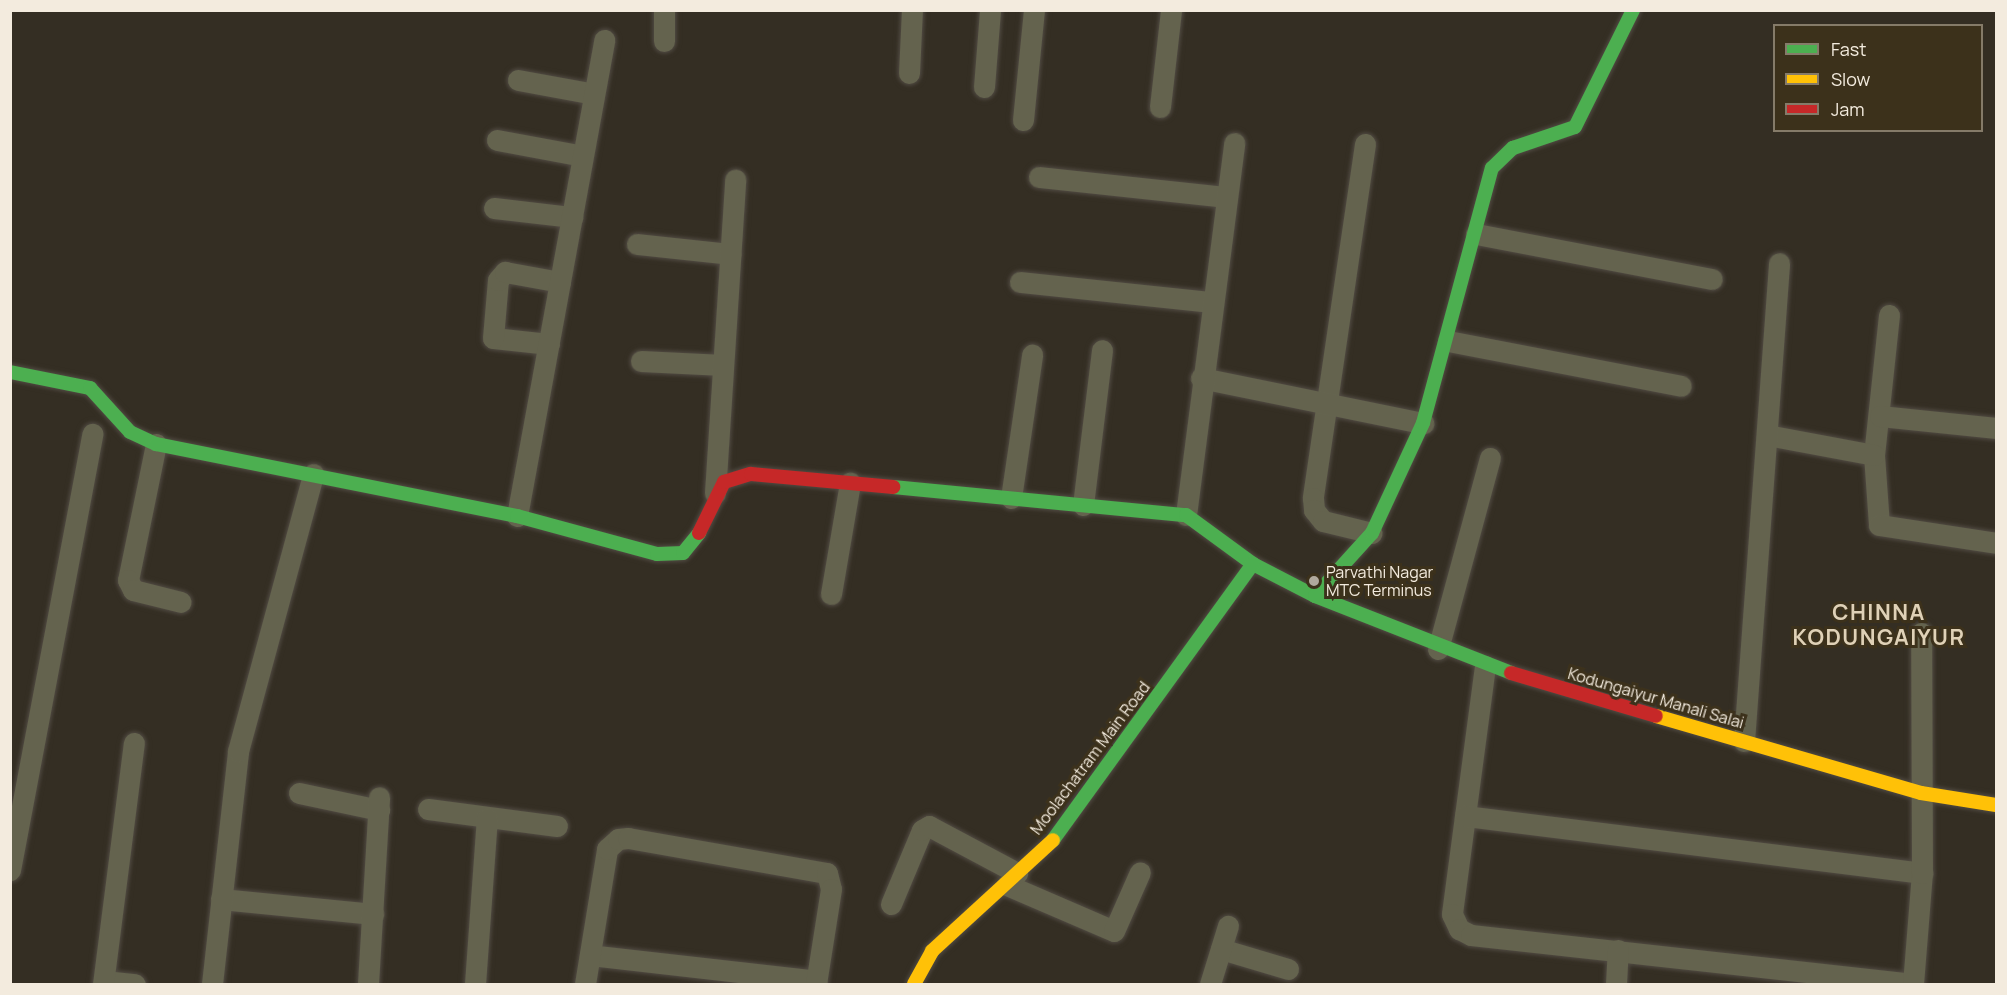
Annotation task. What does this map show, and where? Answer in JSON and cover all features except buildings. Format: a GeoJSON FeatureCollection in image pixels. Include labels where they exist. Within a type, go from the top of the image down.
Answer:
{"type":"FeatureCollection","features":[{"type":"Feature","properties":{"kind":"street"},"geometry":{"type":"LineString","coordinates":[[664,10],[664,41]]}},
{"type":"Feature","properties":{"kind":"street"},"geometry":{"type":"LineString","coordinates":[[909,73],[912,10]]}},
{"type":"Feature","properties":{"kind":"street"},"geometry":{"type":"LineString","coordinates":[[984,87],[990,10]]}},
{"type":"Feature","properties":{"kind":"street"},"geometry":{"type":"LineString","coordinates":[[1023,120],[1034,10]]}},
{"type":"Feature","properties":{"kind":"street"},"geometry":{"type":"LineString","coordinates":[[1160,106],[1171,10]]}},
{"type":"Feature","properties":{"kind":"street"},"geometry":{"type":"LineString","coordinates":[[1315,596],[1372,533],[1423,423],[1448,341],[1492,168],[1513,148],[1575,127],[1634,10]]}},
{"type":"Feature","properties":{"kind":"street"},"geometry":{"type":"LineString","coordinates":[[518,516],[604,40]]}},
{"type":"Feature","properties":{"kind":"street"},"geometry":{"type":"LineString","coordinates":[[518,80],[594,94]]}},
{"type":"Feature","properties":{"kind":"street"},"geometry":{"type":"LineString","coordinates":[[497,140],[583,156]]}},
{"type":"Feature","properties":{"kind":"street"},"geometry":{"type":"LineString","coordinates":[[10,372],[90,388],[130,432],[156,444],[518,516],[671,555],[693,545],[715,494],[724,482],[751,474],[1186,515],[1210,302],[1234,143]]}},
{"type":"Feature","properties":{"kind":"street"},"geometry":{"type":"LineString","coordinates":[[1365,144],[1326,404],[1314,510],[1323,521],[1372,533]]}},
{"type":"Feature","properties":{"kind":"street"},"geometry":{"type":"LineString","coordinates":[[1039,177],[1226,197]]}},
{"type":"Feature","properties":{"kind":"street"},"geometry":{"type":"LineString","coordinates":[[715,494],[735,180]]}},
{"type":"Feature","properties":{"kind":"street"},"geometry":{"type":"LineString","coordinates":[[494,208],[572,217]]}},
{"type":"Feature","properties":{"kind":"street"},"geometry":{"type":"LineString","coordinates":[[1476,234],[1712,279]]}},
{"type":"Feature","properties":{"kind":"street"},"geometry":{"type":"LineString","coordinates":[[638,244],[730,254]]}},
{"type":"Feature","properties":{"kind":"street"},"geometry":{"type":"LineString","coordinates":[[1744,741],[1779,263]]}},
{"type":"Feature","properties":{"kind":"street"},"geometry":{"type":"LineString","coordinates":[[549,344],[493,338],[498,280],[505,272],[560,282]]}},
{"type":"Feature","properties":{"kind":"street"},"geometry":{"type":"LineString","coordinates":[[1020,282],[1210,302]]}},
{"type":"Feature","properties":{"kind":"street"},"geometry":{"type":"LineString","coordinates":[[1889,315],[1880,416],[1874,455],[1879,525],[1996,543]]}},
{"type":"Feature","properties":{"kind":"street"},"geometry":{"type":"LineString","coordinates":[[1448,341],[1681,386]]}},
{"type":"Feature","properties":{"kind":"street"},"geometry":{"type":"LineString","coordinates":[[1083,505],[1102,350]]}},
{"type":"Feature","properties":{"kind":"street"},"geometry":{"type":"LineString","coordinates":[[1011,498],[1032,355]]}},
{"type":"Feature","properties":{"kind":"street"},"geometry":{"type":"LineString","coordinates":[[641,361],[723,365]]}},
{"type":"Feature","properties":{"kind":"street"},"geometry":{"type":"LineString","coordinates":[[1201,378],[1423,423]]}},
{"type":"Feature","properties":{"kind":"street"},"geometry":{"type":"LineString","coordinates":[[1880,416],[1996,424]]}},
{"type":"Feature","properties":{"kind":"street"},"geometry":{"type":"LineString","coordinates":[[10,870],[92,434]]}},
{"type":"Feature","properties":{"kind":"street"},"geometry":{"type":"LineString","coordinates":[[1767,435],[1874,455]]}},
{"type":"Feature","properties":{"kind":"street"},"geometry":{"type":"LineString","coordinates":[[156,444],[128,580],[133,590],[180,602]]}},
{"type":"Feature","properties":{"kind":"street"},"geometry":{"type":"LineString","coordinates":[[1438,649],[1490,458]]}},
{"type":"Feature","properties":{"kind":"street"},"geometry":{"type":"LineString","coordinates":[[212,984],[238,751],[313,474]]}},
{"type":"Feature","properties":{"kind":"street"},"geometry":{"type":"LineString","coordinates":[[831,594],[850,483]]}},
{"type":"Feature","properties":{"kind":"street","name":"Kodungaiyur Manali Salai"},"geometry":{"type":"LineString","coordinates":[[1186,515],[1253,564],[1315,596],[1438,649],[1485,666],[1921,793],[1996,805]]}},
{"type":"Feature","properties":{"kind":"street","name":"Moolachatram Main Road"},"geometry":{"type":"LineString","coordinates":[[914,984],[933,951],[1055,838],[1253,564]]}},
{"type":"Feature","properties":{"kind":"street"},"geometry":{"type":"LineString","coordinates":[[1485,666],[1452,914],[1459,929],[1471,935],[1913,984],[1922,873],[1921,633]]}},
{"type":"Feature","properties":{"kind":"street"},"geometry":{"type":"LineString","coordinates":[[134,743],[103,982],[135,984]]}},
{"type":"Feature","properties":{"kind":"street"},"geometry":{"type":"LineString","coordinates":[[299,793],[379,803],[368,984]]}},
{"type":"Feature","properties":{"kind":"street"},"geometry":{"type":"LineString","coordinates":[[428,809],[558,826]]}},
{"type":"Feature","properties":{"kind":"street"},"geometry":{"type":"LineString","coordinates":[[1465,816],[1922,873]]}},
{"type":"Feature","properties":{"kind":"street"},"geometry":{"type":"LineString","coordinates":[[475,984],[487,818]]}},
{"type":"Feature","properties":{"kind":"street"},"geometry":{"type":"LineString","coordinates":[[891,904],[922,830],[929,826],[1012,879],[1114,931],[1140,872]]}},
{"type":"Feature","properties":{"kind":"street"},"geometry":{"type":"LineString","coordinates":[[585,984],[608,849],[618,839],[628,838],[826,873],[831,889],[816,983],[590,955]]}},
{"type":"Feature","properties":{"kind":"street"},"geometry":{"type":"LineString","coordinates":[[221,899],[373,914]]}},
{"type":"Feature","properties":{"kind":"street"},"geometry":{"type":"LineString","coordinates":[[1210,984],[1228,926]]}},
{"type":"Feature","properties":{"kind":"street"},"geometry":{"type":"LineString","coordinates":[[1221,949],[1288,969]]}},
{"type":"Feature","properties":{"kind":"street"},"geometry":{"type":"LineString","coordinates":[[1616,984],[1618,950]]}},
{"type":"Feature","properties":{"kind":"traffic: fast"},"geometry":{"type":"LineString","coordinates":[[1315,596],[1372,533],[1423,423],[1492,168],[1513,148],[1575,127],[1633,10]]}},
{"type":"Feature","properties":{"kind":"traffic: fast"},"geometry":{"type":"LineString","coordinates":[[10,372],[90,388],[130,432],[156,444],[517,516],[657,554],[683,553],[699,533]]}},
{"type":"Feature","properties":{"kind":"traffic: fast"},"geometry":{"type":"LineString","coordinates":[[893,487],[1186,515],[1253,564],[1315,596],[1511,673]]}},
{"type":"Feature","properties":{"kind":"traffic: fast"},"geometry":{"type":"LineString","coordinates":[[1053,840],[1253,564]]}},
{"type":"Feature","properties":{"kind":"traffic: slow"},"geometry":{"type":"LineString","coordinates":[[1656,716],[1921,793],[1996,805]]}},
{"type":"Feature","properties":{"kind":"traffic: slow"},"geometry":{"type":"LineString","coordinates":[[914,984],[932,951],[1053,840]]}},
{"type":"Feature","properties":{"kind":"traffic: jam"},"geometry":{"type":"LineString","coordinates":[[699,533],[724,482],[751,474],[893,487]]}},
{"type":"Feature","properties":{"kind":"traffic: jam"},"geometry":{"type":"LineString","coordinates":[[1511,673],[1656,716]]}},
{"type":"Feature","properties":{"kind":"place","name":"Parvathi Nagar MTC Terminus"},"geometry":{"type":"Point","coordinates":[1314,581]}},
{"type":"Feature","properties":{"kind":"district","name":"CHINNA KODUNGAIYUR"},"geometry":{"type":"Point","coordinates":[1879,624]}}]}
